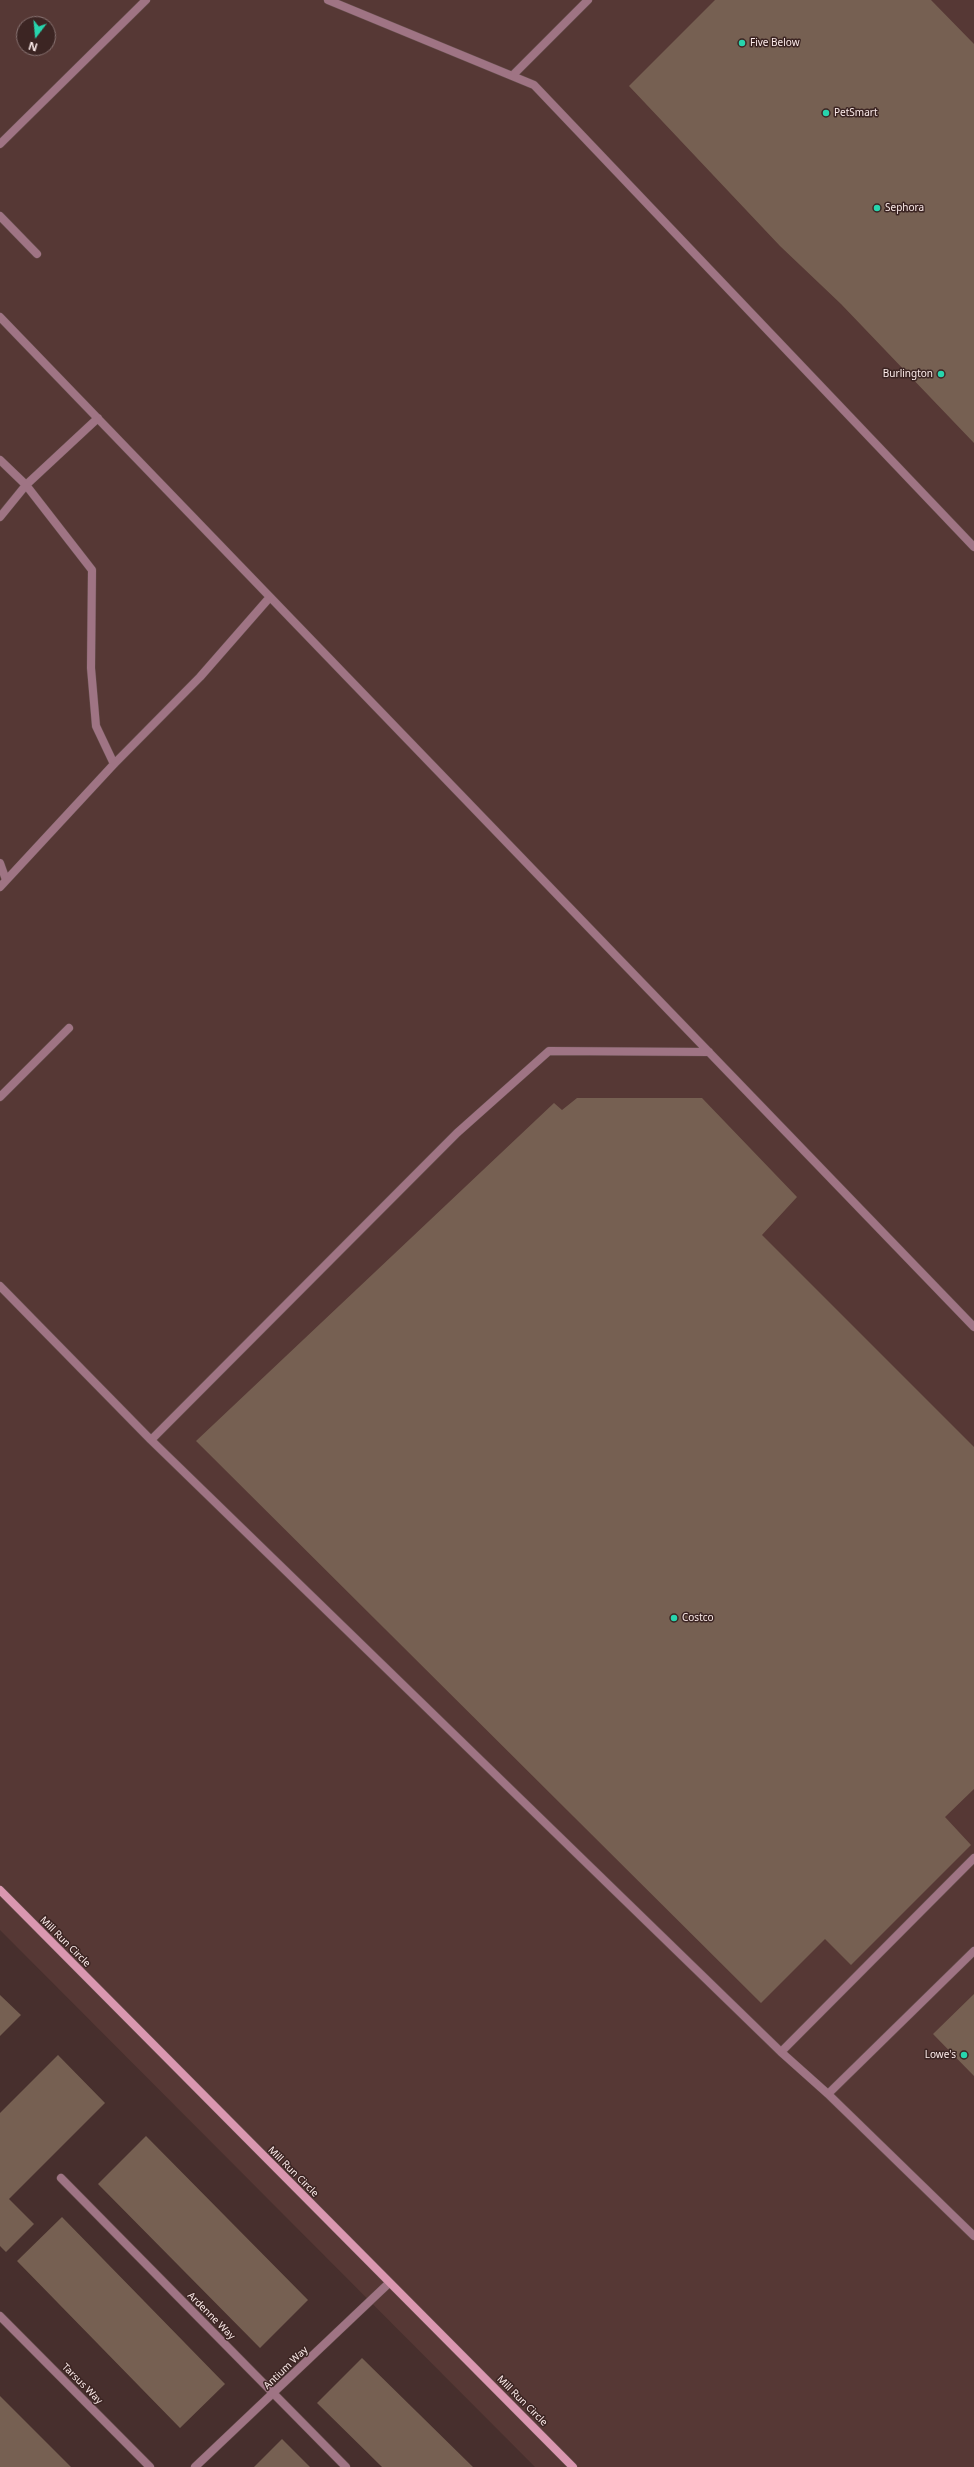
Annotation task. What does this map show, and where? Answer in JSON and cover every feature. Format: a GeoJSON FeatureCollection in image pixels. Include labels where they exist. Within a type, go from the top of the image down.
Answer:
{"type":"FeatureCollection","features":[{"type":"Feature","properties":{"kind":"street"},"geometry":{"type":"LineString","coordinates":[[0,144],[146,0]]}},
{"type":"Feature","properties":{"kind":"street"},"geometry":{"type":"LineString","coordinates":[[328,0],[534,85],[974,547]]}},
{"type":"Feature","properties":{"kind":"street"},"geometry":{"type":"LineString","coordinates":[[512,76],[588,0]]}},
{"type":"Feature","properties":{"kind":"street"},"geometry":{"type":"LineString","coordinates":[[0,216],[37,254]]}},
{"type":"Feature","properties":{"kind":"street"},"geometry":{"type":"LineString","coordinates":[[0,317],[974,1326]]}},
{"type":"Feature","properties":{"kind":"street"},"geometry":{"type":"LineString","coordinates":[[0,517],[26,485],[98,418]]}},
{"type":"Feature","properties":{"kind":"street"},"geometry":{"type":"LineString","coordinates":[[0,460],[26,485],[92,570],[91,668],[96,726],[114,764]]}},
{"type":"Feature","properties":{"kind":"street"},"geometry":{"type":"LineString","coordinates":[[0,887],[114,764],[200,677],[270,596]]}},
{"type":"Feature","properties":{"kind":"street"},"geometry":{"type":"LineString","coordinates":[[0,863],[6,880]]}},
{"type":"Feature","properties":{"kind":"street"},"geometry":{"type":"LineString","coordinates":[[0,1097],[69,1028]]}},
{"type":"Feature","properties":{"kind":"street"},"geometry":{"type":"LineString","coordinates":[[151,1440],[457,1133],[549,1052],[709,1052]]}},
{"type":"Feature","properties":{"kind":"street"},"geometry":{"type":"LineString","coordinates":[[0,1286],[151,1440],[781,2052],[828,2094],[974,2236]]}},
{"type":"Feature","properties":{"kind":"street"},"geometry":{"type":"LineString","coordinates":[[781,2052],[974,1858]]}},
{"type":"Feature","properties":{"kind":"street","name":"Mill Run Circle"},"geometry":{"type":"LineString","coordinates":[[0,1890],[573,2467]]}},
{"type":"Feature","properties":{"kind":"street"},"geometry":{"type":"LineString","coordinates":[[828,2094],[974,1951]]}},
{"type":"Feature","properties":{"kind":"street","name":"Ardenne Way"},"geometry":{"type":"LineString","coordinates":[[61,2178],[346,2467]]}},
{"type":"Feature","properties":{"kind":"street","name":"Antium Way"},"geometry":{"type":"LineString","coordinates":[[195,2467],[274,2394],[389,2283]]}},
{"type":"Feature","properties":{"kind":"street","name":"Tarsus Way"},"geometry":{"type":"LineString","coordinates":[[0,2316],[150,2467]]}},
{"type":"Feature","properties":{"kind":"shaded area"},"geometry":{"type":"Polygon","coordinates":[[[0,0],[974,0],[974,2467],[535,2467],[0,1930],[0,0]]]}},
{"type":"Feature","properties":{"kind":"building"},"geometry":{"type":"Polygon","coordinates":[[[715,0],[931,0],[974,44],[974,443],[841,304],[780,246],[629,86],[715,0]]]}},
{"type":"Feature","properties":{"kind":"building","name":"Costco"},"geometry":{"type":"Polygon","coordinates":[[[577,1098],[702,1098],[797,1197],[762,1235],[974,1447],[974,1789],[945,1817],[971,1845],[851,1965],[825,1939],[761,2003],[196,1441],[554,1103],[562,1110],[577,1098]]]}},
{"type":"Feature","properties":{"kind":"building","name":"Lowe's"},"geometry":{"type":"Polygon","coordinates":[[[974,1994],[974,2076],[933,2034],[974,1994]]]}},
{"type":"Feature","properties":{"kind":"building"},"geometry":{"type":"Polygon","coordinates":[[[0,1995],[21,2015],[0,2036],[0,1995]]]}},
{"type":"Feature","properties":{"kind":"building"},"geometry":{"type":"Polygon","coordinates":[[[58,2055],[105,2103],[9,2199],[34,2224],[6,2252],[0,2246],[0,2113],[58,2055]]]}},
{"type":"Feature","properties":{"kind":"building"},"geometry":{"type":"Polygon","coordinates":[[[146,2136],[308,2300],[260,2348],[98,2184],[146,2136]]]}},
{"type":"Feature","properties":{"kind":"building"},"geometry":{"type":"Polygon","coordinates":[[[62,2217],[225,2384],[180,2428],[17,2261],[62,2217]]]}},
{"type":"Feature","properties":{"kind":"building"},"geometry":{"type":"Polygon","coordinates":[[[362,2358],[473,2467],[382,2467],[317,2403],[362,2358]]]}},
{"type":"Feature","properties":{"kind":"building"},"geometry":{"type":"Polygon","coordinates":[[[0,2396],[71,2467],[0,2467],[0,2396]]]}},
{"type":"Feature","properties":{"kind":"building"},"geometry":{"type":"Polygon","coordinates":[[[282,2439],[310,2467],[254,2467],[282,2439]]]}},
{"type":"Feature","properties":{"kind":"place","name":"Five Below"},"geometry":{"type":"Point","coordinates":[742,43]}},
{"type":"Feature","properties":{"kind":"place","name":"PetSmart"},"geometry":{"type":"Point","coordinates":[826,113]}},
{"type":"Feature","properties":{"kind":"place","name":"Sephora"},"geometry":{"type":"Point","coordinates":[877,208]}},
{"type":"Feature","properties":{"kind":"place","name":"Burlington"},"geometry":{"type":"Point","coordinates":[941,374]}},
{"type":"Feature","properties":{"kind":"place","name":"Costco"},"geometry":{"type":"Point","coordinates":[674,1618]}},
{"type":"Feature","properties":{"kind":"place","name":"Lowe's"},"geometry":{"type":"Point","coordinates":[964,2055]}}]}
